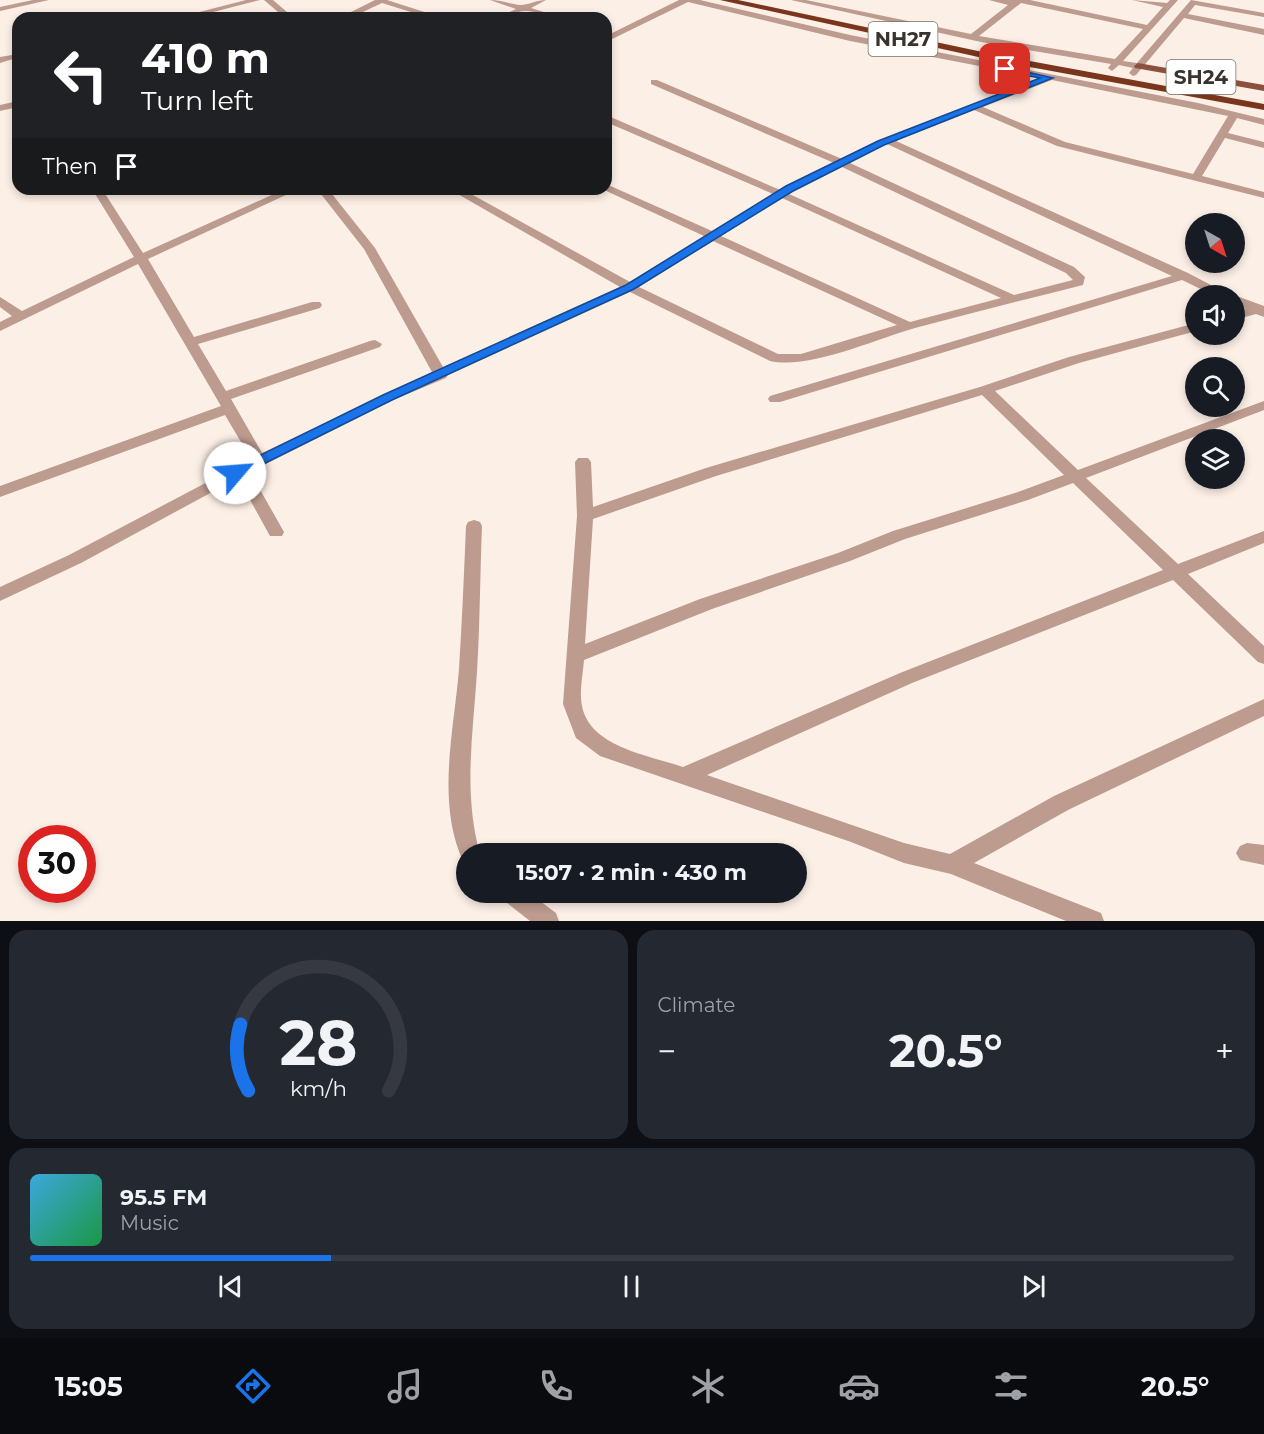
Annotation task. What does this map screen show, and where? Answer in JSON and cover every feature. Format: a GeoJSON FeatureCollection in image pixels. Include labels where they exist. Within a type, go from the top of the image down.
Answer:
{"type":"FeatureCollection","features":[{"type":"Feature","properties":{"kind":"highway","name":"NH27"},"geometry":{"type":"LineString","coordinates":[[724,0],[1183,98],[1264,107]]}},
{"type":"Feature","properties":{"kind":"highway","name":"NH27"},"geometry":{"type":"LineString","coordinates":[[760,0],[936,38],[1114,66],[1198,85],[1264,96]]}},
{"type":"Feature","properties":{"kind":"main road","name":"SH24"},"geometry":{"type":"LineString","coordinates":[[1135,70],[1264,88]]}},
{"type":"Feature","properties":{"kind":"street"},"geometry":{"type":"LineString","coordinates":[[0,9],[45,0]]}},
{"type":"Feature","properties":{"kind":"street"},"geometry":{"type":"LineString","coordinates":[[204,12],[256,0]]}},
{"type":"Feature","properties":{"kind":"street"},"geometry":{"type":"LineString","coordinates":[[268,0],[283,12]]}},
{"type":"Feature","properties":{"kind":"street"},"geometry":{"type":"LineString","coordinates":[[356,12],[381,0],[420,12]]}},
{"type":"Feature","properties":{"kind":"street"},"geometry":{"type":"LineString","coordinates":[[494,0],[538,12]]}},
{"type":"Feature","properties":{"kind":"street"},"geometry":{"type":"LineString","coordinates":[[515,12],[542,0]]}},
{"type":"Feature","properties":{"kind":"street"},"geometry":{"type":"LineString","coordinates":[[612,36],[685,0]]}},
{"type":"Feature","properties":{"kind":"street"},"geometry":{"type":"LineString","coordinates":[[690,0],[850,38],[1049,78],[1183,98],[1234,115],[1264,122]]}},
{"type":"Feature","properties":{"kind":"street"},"geometry":{"type":"LineString","coordinates":[[795,0],[1114,66],[1171,3]]}},
{"type":"Feature","properties":{"kind":"street"},"geometry":{"type":"LineString","coordinates":[[993,0],[1018,1],[1149,28]]}},
{"type":"Feature","properties":{"kind":"street"},"geometry":{"type":"LineString","coordinates":[[1136,0],[1171,3]]}},
{"type":"Feature","properties":{"kind":"street"},"geometry":{"type":"LineString","coordinates":[[974,37],[1018,1]]}},
{"type":"Feature","properties":{"kind":"street"},"geometry":{"type":"LineString","coordinates":[[1135,70],[1195,1],[1264,15]]}},
{"type":"Feature","properties":{"kind":"street"},"geometry":{"type":"LineString","coordinates":[[216,9],[219,12]]}},
{"type":"Feature","properties":{"kind":"street"},"geometry":{"type":"LineString","coordinates":[[1182,15],[1264,32]]}},
{"type":"Feature","properties":{"kind":"street"},"geometry":{"type":"LineString","coordinates":[[0,594],[75,559],[259,460],[630,287],[781,194],[842,162],[888,141],[1049,78]]}},
{"type":"Feature","properties":{"kind":"street"},"geometry":{"type":"LineString","coordinates":[[465,195],[630,287],[775,358],[789,360],[1079,282],[1079,277],[1070,270],[842,162],[654,82]]}},
{"type":"Feature","properties":{"kind":"street"},"geometry":{"type":"LineString","coordinates":[[975,107],[1061,144],[1264,195]]}},
{"type":"Feature","properties":{"kind":"street"},"geometry":{"type":"LineString","coordinates":[[1196,177],[1234,115]]}},
{"type":"Feature","properties":{"kind":"street"},"geometry":{"type":"LineString","coordinates":[[612,121],[1013,298]]}},
{"type":"Feature","properties":{"kind":"street"},"geometry":{"type":"LineString","coordinates":[[1222,134],[1264,145]]}},
{"type":"Feature","properties":{"kind":"street"},"geometry":{"type":"LineString","coordinates":[[888,141],[1203,285]]}},
{"type":"Feature","properties":{"kind":"street"},"geometry":{"type":"LineString","coordinates":[[612,191],[909,326]]}},
{"type":"Feature","properties":{"kind":"street"},"geometry":{"type":"LineString","coordinates":[[101,195],[141,258],[259,460]]}},
{"type":"Feature","properties":{"kind":"street"},"geometry":{"type":"LineString","coordinates":[[0,327],[141,258],[281,195]]}},
{"type":"Feature","properties":{"kind":"street"},"geometry":{"type":"LineString","coordinates":[[327,195],[369,248],[441,375]]}},
{"type":"Feature","properties":{"kind":"street"},"geometry":{"type":"LineString","coordinates":[[775,399],[1184,276]]}},
{"type":"Feature","properties":{"kind":"street"},"geometry":{"type":"LineString","coordinates":[[0,301],[21,317]]}},
{"type":"Feature","properties":{"kind":"street"},"geometry":{"type":"LineString","coordinates":[[1245,303],[1262,310]]}},
{"type":"Feature","properties":{"kind":"street"},"geometry":{"type":"LineString","coordinates":[[191,342],[316,305]]}},
{"type":"Feature","properties":{"kind":"street"},"geometry":{"type":"LineString","coordinates":[[1245,314],[1262,310]]}},
{"type":"Feature","properties":{"kind":"street"},"geometry":{"type":"LineString","coordinates":[[585,516],[711,472],[985,390],[1074,360],[1185,330]]}},
{"type":"Feature","properties":{"kind":"street"},"geometry":{"type":"LineString","coordinates":[[0,492],[375,344]]}},
{"type":"Feature","properties":{"kind":"street"},"geometry":{"type":"LineString","coordinates":[[985,390],[1264,657]]}},
{"type":"Feature","properties":{"kind":"street"},"geometry":{"type":"LineString","coordinates":[[574,656],[706,604],[844,557],[899,535],[1077,477],[1264,405]]}},
{"type":"Feature","properties":{"kind":"street"},"geometry":{"type":"LineString","coordinates":[[583,462],[585,516],[574,656],[573,704],[579,729],[590,741],[607,750],[904,852],[952,864],[1093,921]]}},
{"type":"Feature","properties":{"kind":"street"},"geometry":{"type":"LineString","coordinates":[[241,470],[276,532]]}},
{"type":"Feature","properties":{"kind":"street"},"geometry":{"type":"LineString","coordinates":[[467,843],[461,823],[459,785],[468,667],[474,526]]}},
{"type":"Feature","properties":{"kind":"street"},"geometry":{"type":"LineString","coordinates":[[683,776],[906,678],[1264,537]]}},
{"type":"Feature","properties":{"kind":"street"},"geometry":{"type":"LineString","coordinates":[[952,864],[1061,804],[1264,707]]}},
{"type":"Feature","properties":{"kind":"street"},"geometry":{"type":"LineString","coordinates":[[524,903],[548,921]]}},
{"type":"Feature","properties":{"kind":"route"},"geometry":{"type":"LineString","coordinates":[[235,473],[388,398],[630,287],[789,189],[881,143],[1049,78],[1005,69]]}}]}
